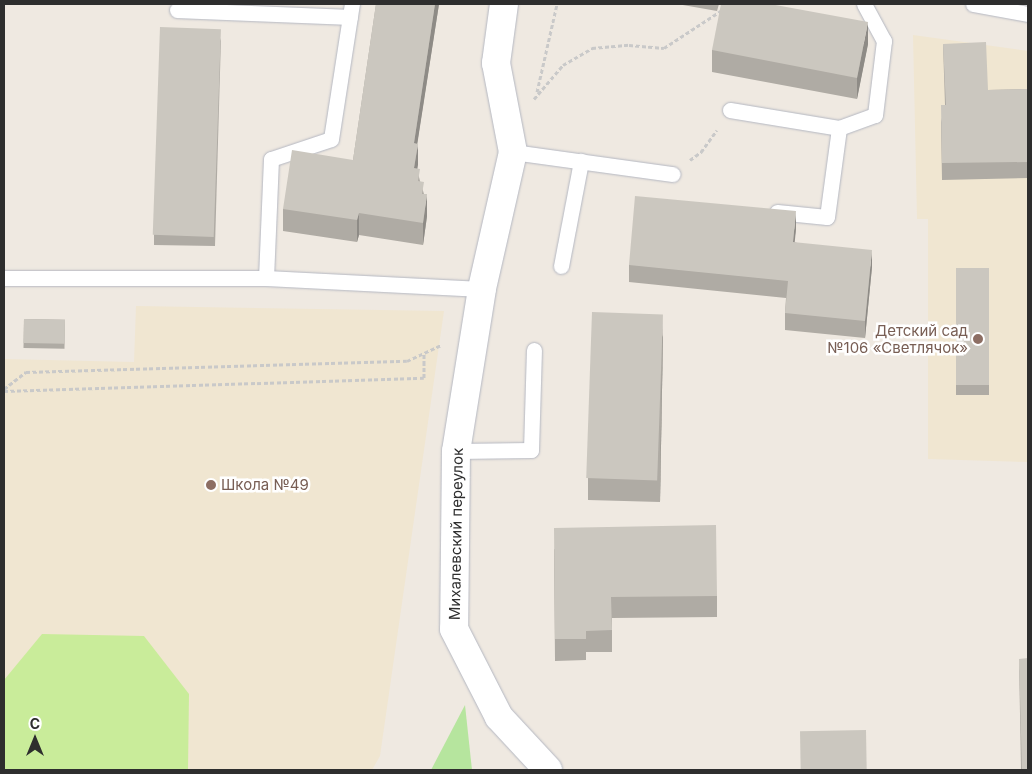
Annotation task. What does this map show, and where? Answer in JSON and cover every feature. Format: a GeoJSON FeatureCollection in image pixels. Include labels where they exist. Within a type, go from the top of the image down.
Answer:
{"type":"FeatureCollection","features":[{"type":"Feature","properties":{"kind":"street"},"geometry":{"type":"LineString","coordinates":[[504,4],[496,63],[513,152]]}},
{"type":"Feature","properties":{"kind":"street","name":"Михалевский переулок"},"geometry":{"type":"LineString","coordinates":[[513,152],[482,289],[456,451],[454,629],[499,717],[548,770]]}},
{"type":"Feature","properties":{"kind":"lane"},"geometry":{"type":"LineString","coordinates":[[730,110],[839,128],[875,114],[884,41],[864,4]]}},
{"type":"Feature","properties":{"kind":"lane"},"geometry":{"type":"LineString","coordinates":[[973,4],[1028,14]]}},
{"type":"Feature","properties":{"kind":"lane"},"geometry":{"type":"LineString","coordinates":[[177,10],[351,10],[331,139],[271,159],[266,278]]}},
{"type":"Feature","properties":{"kind":"lane"},"geometry":{"type":"LineString","coordinates":[[758,210],[827,217],[839,128]]}},
{"type":"Feature","properties":{"kind":"lane"},"geometry":{"type":"LineString","coordinates":[[513,152],[672,174]]}},
{"type":"Feature","properties":{"kind":"lane"},"geometry":{"type":"LineString","coordinates":[[561,266],[581,161]]}},
{"type":"Feature","properties":{"kind":"lane"},"geometry":{"type":"LineString","coordinates":[[4,278],[266,278],[482,289]]}},
{"type":"Feature","properties":{"kind":"lane"},"geometry":{"type":"LineString","coordinates":[[456,451],[531,450],[534,350]]}},
{"type":"Feature","properties":{"kind":"path"},"geometry":{"type":"LineString","coordinates":[[533,101],[557,4]]}},
{"type":"Feature","properties":{"kind":"path"},"geometry":{"type":"LineString","coordinates":[[536,92],[563,65],[592,48],[629,44],[664,48],[722,10],[728,4]]}},
{"type":"Feature","properties":{"kind":"path"},"geometry":{"type":"LineString","coordinates":[[672,174],[701,152],[730,110]]}},
{"type":"Feature","properties":{"kind":"path"},"geometry":{"type":"LineString","coordinates":[[4,390],[26,372],[407,361],[444,344],[474,338]]}},
{"type":"Feature","properties":{"kind":"path"},"geometry":{"type":"LineString","coordinates":[[4,390],[424,378],[424,353]]}},
{"type":"Feature","properties":{"kind":"shaded area","name":"Детский сад №106 «Светлячок»"},"geometry":{"type":"Polygon","coordinates":[[[913,35],[1028,51],[1028,462],[928,459],[928,219],[917,219],[913,35]]]}},
{"type":"Feature","properties":{"kind":"shaded area","name":"Школа №49"},"geometry":{"type":"Polygon","coordinates":[[[136,306],[444,311],[380,756],[372,770],[4,770],[4,359],[134,362],[136,306]]]}},
{"type":"Feature","properties":{"kind":"green space"},"geometry":{"type":"Polygon","coordinates":[[[42,634],[144,636],[189,694],[188,770],[4,770],[4,680],[42,634]]]}},
{"type":"Feature","properties":{"kind":"green space"},"geometry":{"type":"Polygon","coordinates":[[[465,705],[472,770],[431,770],[465,705]]]}},
{"type":"Feature","properties":{"kind":"building"},"geometry":{"type":"Polygon","coordinates":[[[376,4],[435,4],[414,143],[418,144],[414,168],[420,169],[418,181],[424,182],[422,194],[427,194],[423,223],[359,213],[357,220],[283,209],[292,150],[353,160],[376,4]]]}},
{"type":"Feature","properties":{"kind":"building"},"geometry":{"type":"Polygon","coordinates":[[[721,4],[770,4],[868,22],[857,78],[712,50],[721,4]]]}},
{"type":"Feature","properties":{"kind":"building"},"geometry":{"type":"Polygon","coordinates":[[[160,27],[221,29],[214,237],[153,235],[160,27]]]}},
{"type":"Feature","properties":{"kind":"building"},"geometry":{"type":"Polygon","coordinates":[[[986,42],[988,90],[1028,89],[1028,162],[942,163],[941,105],[946,105],[943,44],[986,42]]]}},
{"type":"Feature","properties":{"kind":"building"},"geometry":{"type":"Polygon","coordinates":[[[635,196],[796,211],[793,242],[872,250],[865,321],[785,313],[788,281],[629,265],[635,196]]]}},
{"type":"Feature","properties":{"kind":"building"},"geometry":{"type":"Polygon","coordinates":[[[956,268],[989,268],[989,385],[956,385],[956,268]]]}},
{"type":"Feature","properties":{"kind":"building"},"geometry":{"type":"Polygon","coordinates":[[[592,312],[663,314],[657,480],[586,478],[592,312]]]}},
{"type":"Feature","properties":{"kind":"building"},"geometry":{"type":"Polygon","coordinates":[[[24,319],[65,320],[65,344],[24,343],[24,319]]]}},
{"type":"Feature","properties":{"kind":"building"},"geometry":{"type":"Polygon","coordinates":[[[716,525],[717,596],[611,597],[612,630],[586,631],[586,639],[555,639],[554,528],[716,525]]]}},
{"type":"Feature","properties":{"kind":"building"},"geometry":{"type":"Polygon","coordinates":[[[1028,658],[1028,770],[1022,770],[1019,659],[1028,658]]]}},
{"type":"Feature","properties":{"kind":"building"},"geometry":{"type":"Polygon","coordinates":[[[866,730],[867,770],[801,770],[800,731],[866,730]]]}},
{"type":"Feature","properties":{"kind":"place","name":"Детский сад №106 «Светлячок»"},"geometry":{"type":"Point","coordinates":[978,339]}},
{"type":"Feature","properties":{"kind":"place","name":"Школа №49"},"geometry":{"type":"Point","coordinates":[211,485]}}]}
